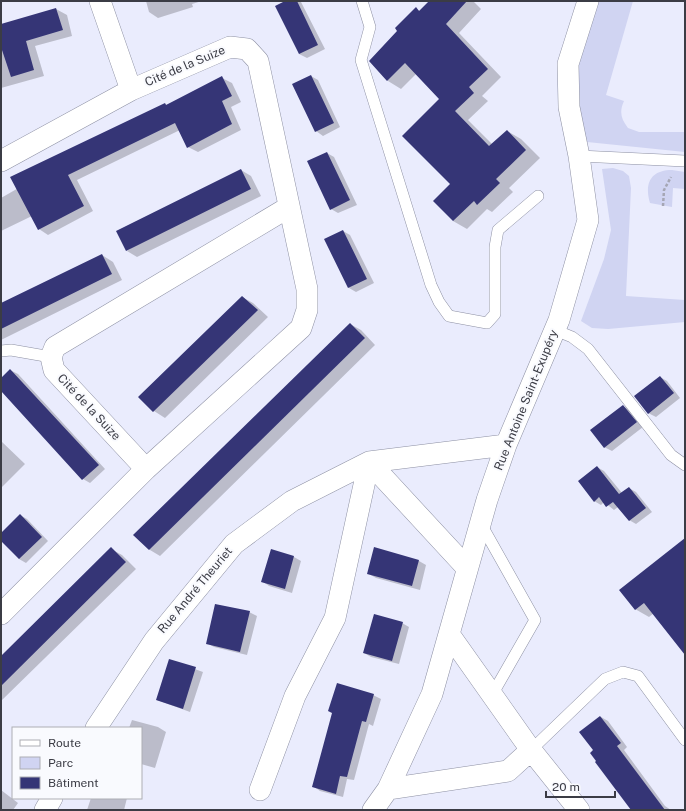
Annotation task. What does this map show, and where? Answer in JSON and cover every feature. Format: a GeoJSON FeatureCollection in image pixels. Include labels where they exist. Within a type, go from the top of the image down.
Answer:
{"type":"FeatureCollection","features":[{"type":"Feature","properties":{"kind":"street"},"geometry":{"type":"LineString","coordinates":[[100,1],[131,90]]}},
{"type":"Feature","properties":{"kind":"street","name":"Rue Antoine Saint-Exupéry"},"geometry":{"type":"LineString","coordinates":[[374,810],[388,789],[432,694],[480,523],[506,445],[555,330],[588,220],[579,156],[569,107],[568,64],[588,1]]}},
{"type":"Feature","properties":{"kind":"street","name":"Cité de la Suize"},"geometry":{"type":"LineString","coordinates":[[1,161],[131,90],[230,47],[247,49],[258,61],[306,289],[307,310],[301,328],[146,469],[1,614]]}},
{"type":"Feature","properties":{"kind":"street"},"geometry":{"type":"LineString","coordinates":[[51,357],[55,347],[289,207]]}},
{"type":"Feature","properties":{"kind":"street","name":"Cité de la Suize"},"geometry":{"type":"LineString","coordinates":[[51,357],[54,370],[146,469]]}},
{"type":"Feature","properties":{"kind":"street","name":"Rue André Theuriet"},"geometry":{"type":"LineString","coordinates":[[97,727],[154,640],[234,544],[292,501],[369,462],[506,445]]}},
{"type":"Feature","properties":{"kind":"street"},"geometry":{"type":"LineString","coordinates":[[369,462],[467,568]]}},
{"type":"Feature","properties":{"kind":"street"},"geometry":{"type":"LineString","coordinates":[[260,790],[295,696],[335,618],[369,462]]}},
{"type":"Feature","properties":{"kind":"street"},"geometry":{"type":"LineString","coordinates":[[449,634],[531,750],[579,810]]}},
{"type":"Feature","properties":{"kind":"street"},"geometry":{"type":"LineString","coordinates":[[388,789],[508,772],[531,750]]}},
{"type":"Feature","properties":{"kind":"street"},"geometry":{"type":"LineString","coordinates":[[45,810],[51,799]]}},
{"type":"Feature","properties":{"kind":"lane"},"geometry":{"type":"LineString","coordinates":[[362,1],[370,27],[361,60],[431,285],[439,302],[449,316],[487,323],[495,314],[495,247],[498,230],[538,196]]}},
{"type":"Feature","properties":{"kind":"lane"},"geometry":{"type":"LineString","coordinates":[[579,156],[685,161]]}},
{"type":"Feature","properties":{"kind":"lane"},"geometry":{"type":"LineString","coordinates":[[555,330],[572,337],[588,349],[671,455],[685,465]]}},
{"type":"Feature","properties":{"kind":"lane"},"geometry":{"type":"LineString","coordinates":[[1,351],[11,350],[51,357]]}},
{"type":"Feature","properties":{"kind":"lane"},"geometry":{"type":"LineString","coordinates":[[480,523],[535,620],[492,695]]}},
{"type":"Feature","properties":{"kind":"lane"},"geometry":{"type":"LineString","coordinates":[[531,750],[605,679],[623,672],[638,676],[685,740]]}},
{"type":"Feature","properties":{"kind":"path"},"geometry":{"type":"LineString","coordinates":[[663,206],[664,190],[672,174]]}},
{"type":"Feature","properties":{"kind":"green space"},"geometry":{"type":"Polygon","coordinates":[[[597,1],[633,1],[606,95],[624,101],[622,115],[628,128],[639,132],[685,132],[685,152],[587,142],[578,98],[577,76],[582,41],[597,1]]]}},
{"type":"Feature","properties":{"kind":"green space"},"geometry":{"type":"Polygon","coordinates":[[[613,168],[623,171],[629,176],[631,188],[626,296],[685,300],[685,322],[608,329],[592,328],[581,321],[604,259],[611,230],[602,169],[613,168]]]}},
{"type":"Feature","properties":{"kind":"green space"},"geometry":{"type":"Polygon","coordinates":[[[672,170],[685,172],[685,189],[673,188],[672,207],[650,203],[648,189],[651,179],[659,172],[672,170]]]}},
{"type":"Feature","properties":{"kind":"building"},"geometry":{"type":"Polygon","coordinates":[[[285,1],[297,1],[318,45],[299,54],[275,6],[285,1]]]}},
{"type":"Feature","properties":{"kind":"building"},"geometry":{"type":"Polygon","coordinates":[[[429,1],[467,1],[446,24],[488,69],[469,87],[474,93],[455,111],[489,146],[507,130],[526,150],[496,179],[500,183],[477,205],[474,201],[453,221],[433,201],[450,184],[402,136],[439,99],[405,63],[387,81],[369,61],[397,31],[395,28],[416,7],[419,11],[429,1]]]}},
{"type":"Feature","properties":{"kind":"building"},"geometry":{"type":"Polygon","coordinates":[[[56,8],[63,30],[26,41],[34,70],[11,77],[1,47],[1,24],[56,8]]]}},
{"type":"Feature","properties":{"kind":"building"},"geometry":{"type":"Polygon","coordinates":[[[311,75],[334,123],[315,132],[292,84],[311,75]]]}},
{"type":"Feature","properties":{"kind":"building"},"geometry":{"type":"Polygon","coordinates":[[[222,76],[232,96],[222,101],[232,124],[187,148],[175,123],[68,175],[84,206],[38,230],[10,177],[165,103],[166,105],[222,76]]]}},
{"type":"Feature","properties":{"kind":"building"},"geometry":{"type":"Polygon","coordinates":[[[327,152],[350,200],[330,210],[307,161],[327,152]]]}},
{"type":"Feature","properties":{"kind":"building"},"geometry":{"type":"Polygon","coordinates":[[[241,169],[251,189],[126,251],[116,231],[241,169]]]}},
{"type":"Feature","properties":{"kind":"building"},"geometry":{"type":"Polygon","coordinates":[[[343,230],[367,279],[348,288],[324,239],[343,230]]]}},
{"type":"Feature","properties":{"kind":"building"},"geometry":{"type":"Polygon","coordinates":[[[102,254],[112,274],[1,329],[1,303],[102,254]]]}},
{"type":"Feature","properties":{"kind":"building"},"geometry":{"type":"Polygon","coordinates":[[[242,296],[258,310],[153,412],[138,397],[242,296]]]}},
{"type":"Feature","properties":{"kind":"building"},"geometry":{"type":"Polygon","coordinates":[[[350,323],[365,338],[149,550],[133,535],[350,323]]]}},
{"type":"Feature","properties":{"kind":"building"},"geometry":{"type":"Polygon","coordinates":[[[10,369],[99,465],[82,480],[1,391],[1,378],[10,369]]]}},
{"type":"Feature","properties":{"kind":"building"},"geometry":{"type":"Polygon","coordinates":[[[660,376],[674,393],[648,414],[634,396],[660,376]]]}},
{"type":"Feature","properties":{"kind":"building"},"geometry":{"type":"Polygon","coordinates":[[[623,405],[637,422],[604,448],[590,430],[623,405]]]}},
{"type":"Feature","properties":{"kind":"building"},"geometry":{"type":"Polygon","coordinates":[[[597,466],[619,494],[629,487],[646,508],[629,521],[613,502],[606,507],[599,497],[594,502],[578,481],[597,466]]]}},
{"type":"Feature","properties":{"kind":"building"},"geometry":{"type":"Polygon","coordinates":[[[20,514],[42,537],[19,559],[1,541],[1,533],[20,514]]]}},
{"type":"Feature","properties":{"kind":"building"},"geometry":{"type":"Polygon","coordinates":[[[685,538],[685,655],[644,603],[635,610],[619,590],[685,538]]]}},
{"type":"Feature","properties":{"kind":"building"},"geometry":{"type":"Polygon","coordinates":[[[111,547],[126,562],[1,686],[1,656],[111,547]]]}},
{"type":"Feature","properties":{"kind":"building"},"geometry":{"type":"Polygon","coordinates":[[[374,547],[419,560],[412,586],[367,574],[374,547]]]}},
{"type":"Feature","properties":{"kind":"building"},"geometry":{"type":"Polygon","coordinates":[[[271,549],[294,556],[285,589],[261,582],[271,549]]]}},
{"type":"Feature","properties":{"kind":"building"},"geometry":{"type":"Polygon","coordinates":[[[215,604],[250,611],[240,652],[206,644],[215,604]]]}},
{"type":"Feature","properties":{"kind":"building"},"geometry":{"type":"Polygon","coordinates":[[[374,614],[403,622],[392,661],[363,653],[374,614]]]}},
{"type":"Feature","properties":{"kind":"building"},"geometry":{"type":"Polygon","coordinates":[[[169,659],[196,667],[183,709],[156,700],[169,659]]]}},
{"type":"Feature","properties":{"kind":"building"},"geometry":{"type":"Polygon","coordinates":[[[337,683],[374,694],[366,722],[362,721],[347,777],[340,776],[336,794],[312,787],[332,713],[328,711],[337,683]]]}},
{"type":"Feature","properties":{"kind":"building"},"geometry":{"type":"Polygon","coordinates":[[[600,716],[621,743],[617,746],[665,810],[631,810],[595,762],[596,761],[590,753],[593,750],[579,732],[600,716]]]}}]}
